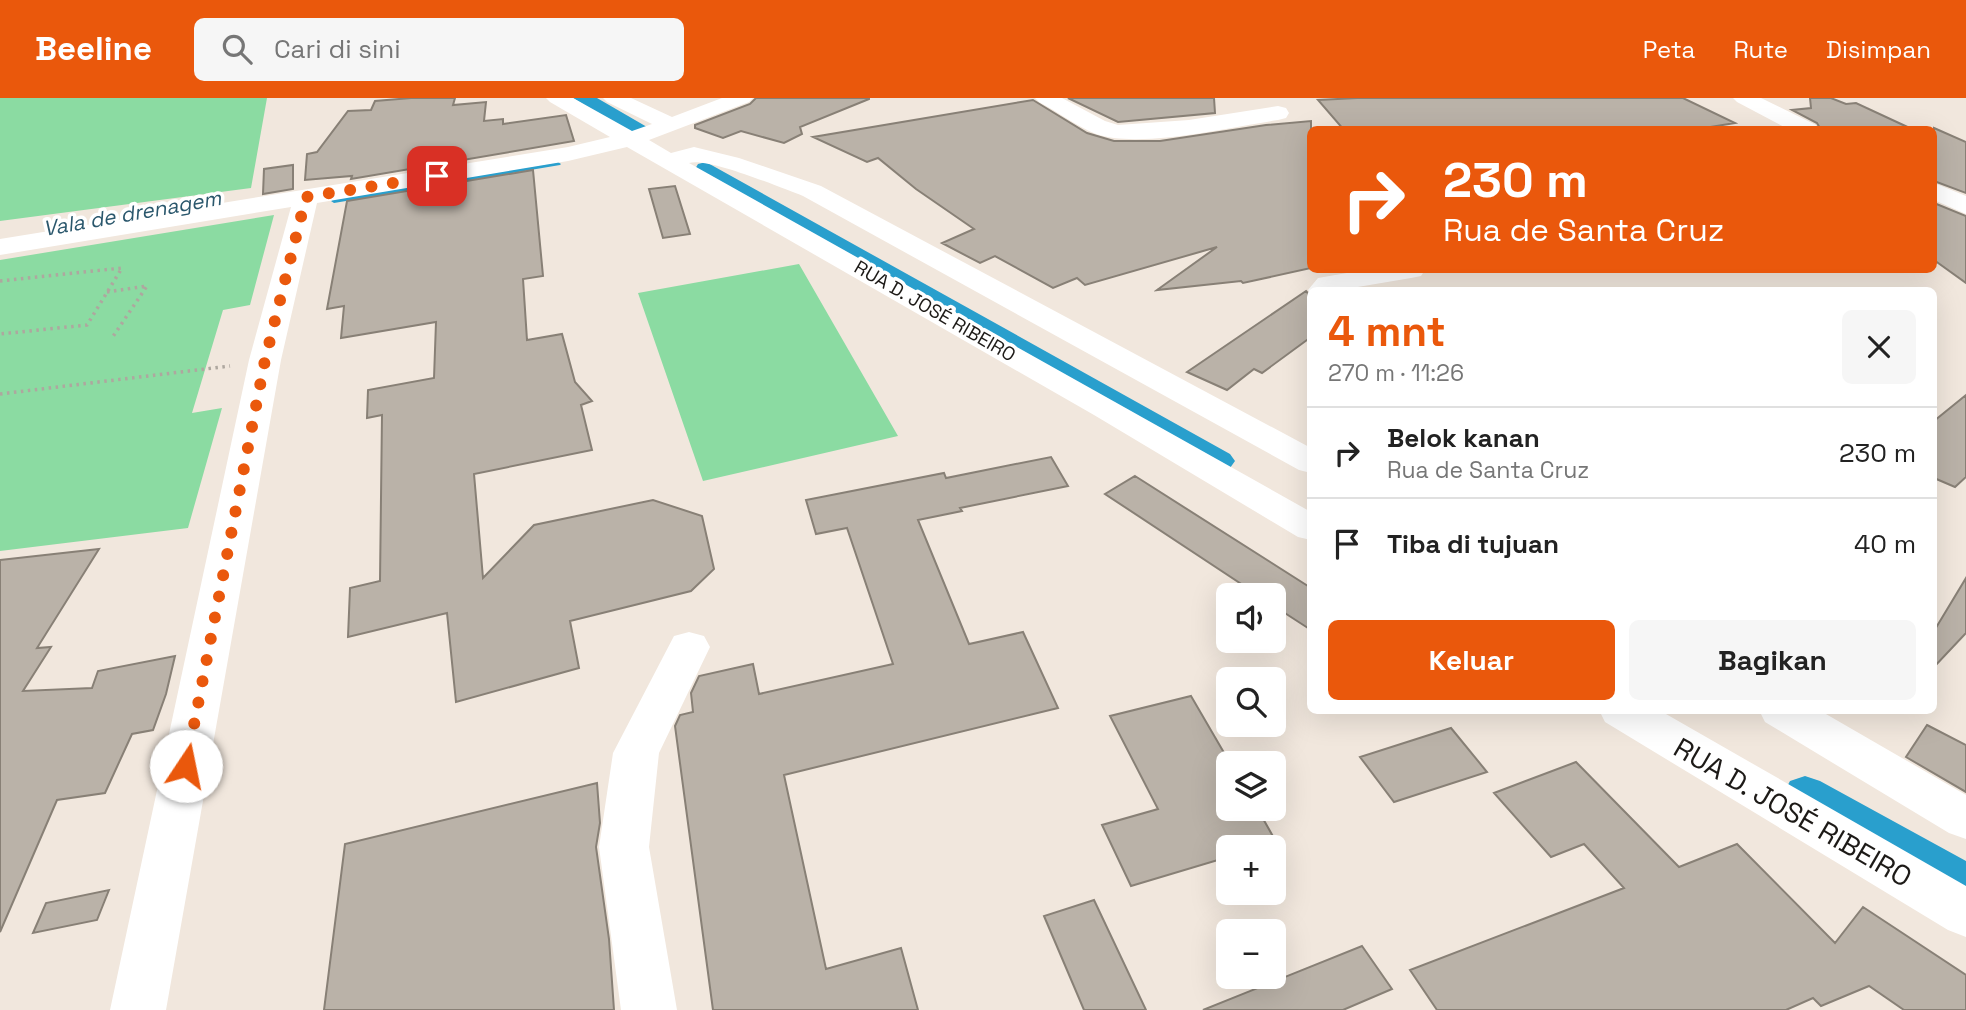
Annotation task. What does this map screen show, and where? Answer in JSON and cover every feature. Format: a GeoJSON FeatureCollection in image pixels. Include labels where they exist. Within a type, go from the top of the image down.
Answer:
{"type":"FeatureCollection","features":[{"type":"Feature","properties":{"kind":"street","name":"RUA D. JOSÉ RIBEIRO"},"geometry":{"type":"LineString","coordinates":[[556,98],[1106,408],[1307,526]]}},
{"type":"Feature","properties":{"kind":"street"},"geometry":{"type":"LineString","coordinates":[[614,98],[682,113]]}},
{"type":"Feature","properties":{"kind":"street"},"geometry":{"type":"LineString","coordinates":[[0,247],[568,155],[629,140],[682,113],[742,98]]}},
{"type":"Feature","properties":{"kind":"street"},"geometry":{"type":"LineString","coordinates":[[1046,98],[1105,129],[1123,131],[1191,126],[1278,113]]}},
{"type":"Feature","properties":{"kind":"street"},"geometry":{"type":"LineString","coordinates":[[1744,98],[1800,126]]}},
{"type":"Feature","properties":{"kind":"street"},"geometry":{"type":"LineString","coordinates":[[670,160],[694,155],[732,163],[812,191],[1307,460]]}},
{"type":"Feature","properties":{"kind":"street"},"geometry":{"type":"LineString","coordinates":[[1937,192],[1966,206]]}},
{"type":"Feature","properties":{"kind":"street"},"geometry":{"type":"LineString","coordinates":[[138,1010],[265,360],[306,197]]}},
{"type":"Feature","properties":{"kind":"street"},"geometry":{"type":"LineString","coordinates":[[1325,287],[1328,284],[1393,273]]}},
{"type":"Feature","properties":{"kind":"street"},"geometry":{"type":"LineString","coordinates":[[649,1010],[624,847],[636,753],[689,647]]}},
{"type":"Feature","properties":{"kind":"street","name":"RUA D. JOSÉ RIBEIRO"},"geometry":{"type":"LineString","coordinates":[[1628,714],[1966,913]]}},
{"type":"Feature","properties":{"kind":"street"},"geometry":{"type":"LineString","coordinates":[[1788,714],[1966,820]]}},
{"type":"Feature","properties":{"kind":"path"},"geometry":{"type":"LineString","coordinates":[[0,281],[122,268],[87,325],[0,334]]}},
{"type":"Feature","properties":{"kind":"path"},"geometry":{"type":"LineString","coordinates":[[107,292],[147,286],[112,338]]}},
{"type":"Feature","properties":{"kind":"path"},"geometry":{"type":"LineString","coordinates":[[0,394],[191,372],[265,360]]}},
{"type":"Feature","properties":{"kind":"green space"},"geometry":{"type":"Polygon","coordinates":[[[0,98],[267,98],[251,188],[0,221],[0,98]]]}},
{"type":"Feature","properties":{"kind":"green space"},"geometry":{"type":"Polygon","coordinates":[[[274,215],[250,305],[223,310],[192,413],[222,408],[188,528],[0,551],[0,260],[274,215]]]}},
{"type":"Feature","properties":{"kind":"green space"},"geometry":{"type":"Polygon","coordinates":[[[799,264],[898,436],[703,481],[638,293],[799,264]]]}},
{"type":"Feature","properties":{"kind":"building"},"geometry":{"type":"Polygon","coordinates":[[[455,98],[453,105],[486,102],[484,121],[503,119],[503,124],[566,115],[574,141],[351,179],[352,176],[305,180],[307,154],[317,152],[348,111],[371,110],[375,101],[455,98]]]}},
{"type":"Feature","properties":{"kind":"building"},"geometry":{"type":"Polygon","coordinates":[[[756,98],[869,99],[800,127],[802,134],[784,143],[741,131],[723,138],[695,128],[695,125],[750,104],[756,98]]]}},
{"type":"Feature","properties":{"kind":"building"},"geometry":{"type":"Polygon","coordinates":[[[1068,98],[1214,98],[1215,113],[1118,122],[1068,98]]]}},
{"type":"Feature","properties":{"kind":"building"},"geometry":{"type":"Polygon","coordinates":[[[1683,98],[1735,123],[1717,126],[1341,126],[1318,100],[1683,98]]]}},
{"type":"Feature","properties":{"kind":"building"},"geometry":{"type":"Polygon","coordinates":[[[1810,98],[1831,98],[1846,104],[1856,103],[1905,126],[1819,126],[1792,110],[1811,108],[1810,98]]]}},
{"type":"Feature","properties":{"kind":"building"},"geometry":{"type":"Polygon","coordinates":[[[1033,100],[1087,133],[1114,141],[1160,141],[1311,121],[1311,126],[1307,126],[1307,269],[1243,283],[1241,281],[1157,290],[1217,247],[1085,285],[1077,278],[1053,288],[995,256],[980,263],[942,243],[974,229],[916,189],[878,158],[867,162],[813,137],[1033,100]]]}},
{"type":"Feature","properties":{"kind":"building"},"geometry":{"type":"Polygon","coordinates":[[[1937,129],[1966,142],[1966,193],[1937,182],[1937,129]]]}},
{"type":"Feature","properties":{"kind":"building"},"geometry":{"type":"Polygon","coordinates":[[[293,165],[293,189],[263,194],[264,169],[293,165]]]}},
{"type":"Feature","properties":{"kind":"building"},"geometry":{"type":"Polygon","coordinates":[[[533,170],[543,276],[523,279],[527,340],[562,334],[575,382],[592,401],[581,405],[592,450],[474,474],[483,578],[534,525],[653,500],[702,516],[714,569],[691,591],[570,621],[579,668],[456,702],[447,613],[348,637],[350,588],[380,581],[382,415],[367,418],[368,390],[434,378],[436,322],[341,338],[344,306],[327,309],[347,201],[533,170]]]}},
{"type":"Feature","properties":{"kind":"building"},"geometry":{"type":"Polygon","coordinates":[[[675,186],[690,234],[663,238],[649,189],[675,186]]]}},
{"type":"Feature","properties":{"kind":"building"},"geometry":{"type":"Polygon","coordinates":[[[1937,204],[1966,216],[1966,283],[1937,262],[1937,204]]]}},
{"type":"Feature","properties":{"kind":"building"},"geometry":{"type":"Polygon","coordinates":[[[1307,292],[1307,340],[1262,373],[1254,369],[1227,390],[1187,372],[1307,292]]]}},
{"type":"Feature","properties":{"kind":"building"},"geometry":{"type":"Polygon","coordinates":[[[1966,395],[1966,477],[1955,487],[1937,479],[1937,419],[1966,395]]]}},
{"type":"Feature","properties":{"kind":"building"},"geometry":{"type":"Polygon","coordinates":[[[1051,457],[1068,486],[960,508],[962,511],[918,520],[969,644],[1023,632],[1058,708],[784,775],[826,969],[901,948],[918,1010],[713,1010],[675,726],[680,715],[693,712],[691,693],[699,676],[753,664],[759,694],[893,664],[847,528],[816,534],[806,500],[944,473],[946,478],[1051,457]]]}},
{"type":"Feature","properties":{"kind":"building"},"geometry":{"type":"Polygon","coordinates":[[[1135,476],[1307,585],[1307,627],[1286,614],[1286,583],[1240,583],[1105,494],[1135,476]]]}},
{"type":"Feature","properties":{"kind":"building"},"geometry":{"type":"Polygon","coordinates":[[[99,549],[37,648],[51,647],[23,691],[92,688],[98,671],[175,656],[166,694],[153,730],[132,734],[105,793],[57,800],[0,932],[0,560],[99,549]]]}},
{"type":"Feature","properties":{"kind":"building"},"geometry":{"type":"Polygon","coordinates":[[[1966,578],[1966,633],[1937,664],[1937,626],[1966,578]]]}},
{"type":"Feature","properties":{"kind":"building"},"geometry":{"type":"Polygon","coordinates":[[[1191,696],[1223,751],[1216,751],[1216,821],[1264,821],[1272,835],[1216,835],[1216,861],[1131,886],[1102,825],[1158,809],[1110,716],[1191,696]]]}},
{"type":"Feature","properties":{"kind":"building"},"geometry":{"type":"Polygon","coordinates":[[[1927,725],[1966,745],[1966,792],[1906,757],[1927,725]]]}},
{"type":"Feature","properties":{"kind":"building"},"geometry":{"type":"Polygon","coordinates":[[[1451,728],[1487,772],[1394,802],[1360,757],[1451,728]]]}},
{"type":"Feature","properties":{"kind":"building"},"geometry":{"type":"Polygon","coordinates":[[[1576,762],[1679,867],[1737,844],[1835,943],[1863,907],[1966,975],[1966,1010],[1904,1010],[1869,986],[1821,1006],[1813,998],[1786,1010],[1437,1010],[1410,970],[1624,888],[1584,844],[1551,857],[1494,793],[1576,762]]]}},
{"type":"Feature","properties":{"kind":"building"},"geometry":{"type":"Polygon","coordinates":[[[597,783],[600,823],[596,847],[609,939],[614,1010],[324,1010],[345,844],[597,783]]]}},
{"type":"Feature","properties":{"kind":"building"},"geometry":{"type":"Polygon","coordinates":[[[109,890],[97,920],[33,933],[46,903],[109,890]]]}},
{"type":"Feature","properties":{"kind":"building"},"geometry":{"type":"Polygon","coordinates":[[[1094,900],[1146,1010],[1084,1010],[1044,916],[1094,900]]]}},
{"type":"Feature","properties":{"kind":"building"},"geometry":{"type":"Polygon","coordinates":[[[1362,946],[1392,989],[1343,1010],[1203,1010],[1255,989],[1286,989],[1286,977],[1362,946]]]}},
{"type":"Feature","properties":{"kind":"waterway"},"geometry":{"type":"LineString","coordinates":[[583,98],[640,131]]}},
{"type":"Feature","properties":{"kind":"waterway","name":"Vala de drenagem"},"geometry":{"type":"LineString","coordinates":[[334,201],[558,164]]}},
{"type":"Feature","properties":{"kind":"waterway"},"geometry":{"type":"LineString","coordinates":[[706,169],[1219,461]]}},
{"type":"Feature","properties":{"kind":"waterway"},"geometry":{"type":"LineString","coordinates":[[1805,794],[1966,885]]}},
{"type":"Feature","properties":{"kind":"route"},"geometry":{"type":"LineString","coordinates":[[186,766],[265,360],[306,197],[437,176]]}}]}
